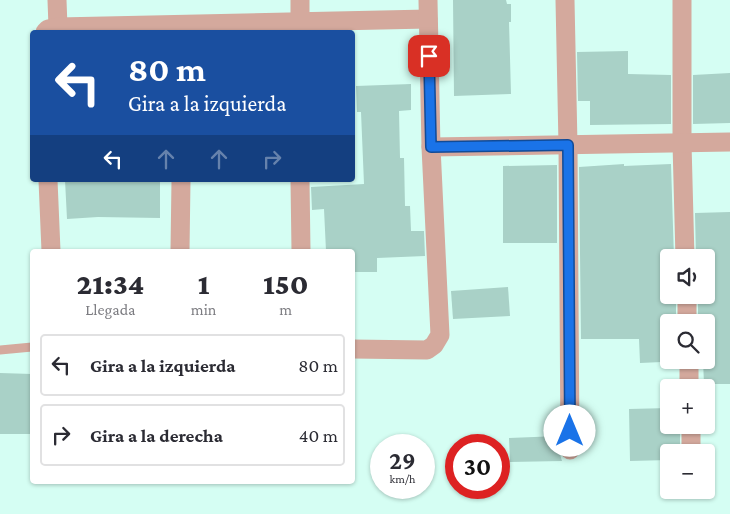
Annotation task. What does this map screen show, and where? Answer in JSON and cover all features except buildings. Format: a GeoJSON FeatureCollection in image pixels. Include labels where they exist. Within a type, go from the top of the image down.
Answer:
{"type":"FeatureCollection","features":[{"type":"Feature","properties":{"kind":"street"},"geometry":{"type":"LineString","coordinates":[[57,0],[51,30],[300,27],[428,19]]}},
{"type":"Feature","properties":{"kind":"street"},"geometry":{"type":"LineString","coordinates":[[300,0],[300,27]]}},
{"type":"Feature","properties":{"kind":"street"},"geometry":{"type":"LineString","coordinates":[[355,350],[426,350],[434,345],[440,336],[431,147],[428,0]]}},
{"type":"Feature","properties":{"kind":"street"},"geometry":{"type":"LineString","coordinates":[[565,0],[570,450]]}},
{"type":"Feature","properties":{"kind":"street"},"geometry":{"type":"LineString","coordinates":[[682,0],[682,143],[685,249]]}},
{"type":"Feature","properties":{"kind":"street"},"geometry":{"type":"LineString","coordinates":[[431,147],[730,142]]}},
{"type":"Feature","properties":{"kind":"street"},"geometry":{"type":"LineString","coordinates":[[48,182],[50,249]]}},
{"type":"Feature","properties":{"kind":"street"},"geometry":{"type":"LineString","coordinates":[[180,249],[181,182]]}},
{"type":"Feature","properties":{"kind":"street"},"geometry":{"type":"LineString","coordinates":[[300,182],[301,249]]}},
{"type":"Feature","properties":{"kind":"lane"},"geometry":{"type":"LineString","coordinates":[[0,350],[30,347]]}},
{"type":"Feature","properties":{"kind":"route"},"geometry":{"type":"LineString","coordinates":[[429,56],[431,147],[568,145],[570,431]]}}]}
